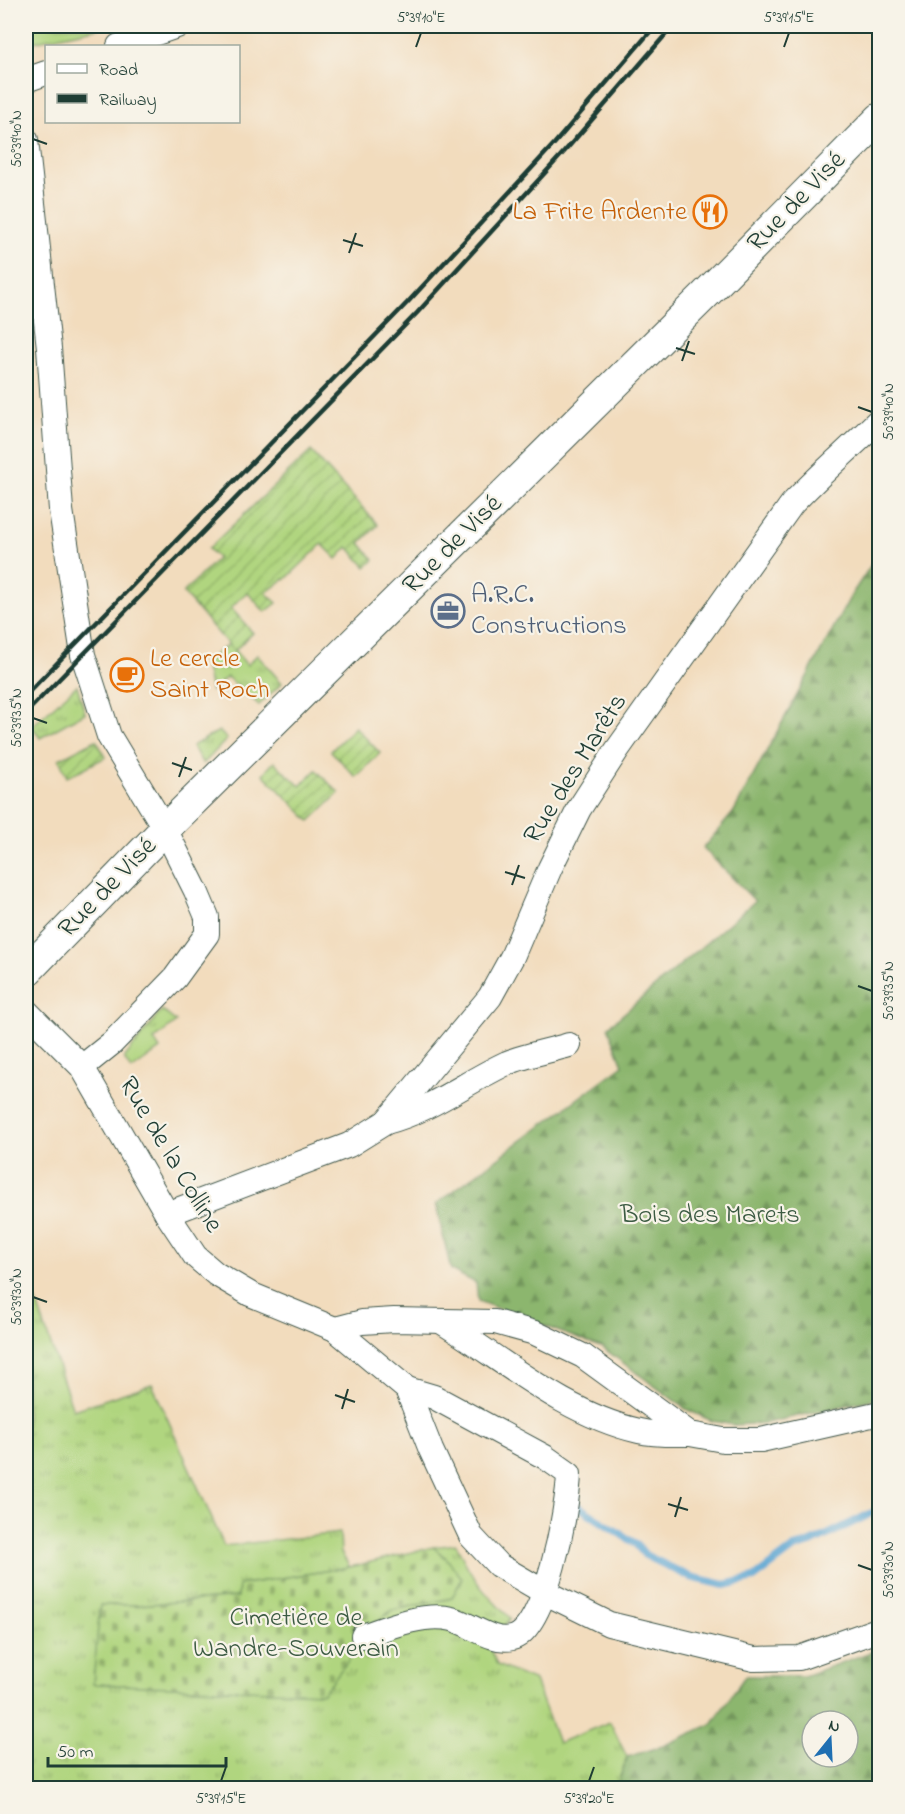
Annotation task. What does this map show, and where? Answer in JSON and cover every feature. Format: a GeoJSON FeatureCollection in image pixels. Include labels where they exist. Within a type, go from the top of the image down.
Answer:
{"type":"FeatureCollection","features":[{"type":"Feature","properties":{"kind":"street"},"geometry":{"type":"LineString","coordinates":[[122,45],[177,26]]}},
{"type":"Feature","properties":{"kind":"street"},"geometry":{"type":"LineString","coordinates":[[26,80],[45,73]]}},
{"type":"Feature","properties":{"kind":"street","name":"Rue de Visé"},"geometry":{"type":"LineString","coordinates":[[26,972],[165,829],[705,295],[879,118]]}},
{"type":"Feature","properties":{"kind":"street"},"geometry":{"type":"LineString","coordinates":[[26,140],[49,348],[61,510],[83,655],[110,736],[165,829],[207,917],[207,934],[175,978],[112,1043],[82,1067]]}},
{"type":"Feature","properties":{"kind":"street","name":"Rue des Marêts"},"geometry":{"type":"LineString","coordinates":[[167,1214],[349,1145],[386,1122],[490,997],[512,957],[550,868],[579,809],[636,724],[792,504],[879,419]]}},
{"type":"Feature","properties":{"kind":"street","name":"Rue de la Colline"},"geometry":{"type":"LineString","coordinates":[[26,1011],[82,1067],[167,1214],[195,1256],[216,1274],[250,1294],[334,1329],[407,1389],[431,1450],[471,1536],[498,1565],[544,1592],[609,1624],[754,1659],[799,1658],[879,1629]]}},
{"type":"Feature","properties":{"kind":"street"},"geometry":{"type":"LineString","coordinates":[[386,1122],[437,1101],[509,1062],[568,1045]]}},
{"type":"Feature","properties":{"kind":"street"},"geometry":{"type":"LineString","coordinates":[[334,1329],[362,1322],[383,1321],[495,1322],[535,1333],[583,1356],[690,1434]]}},
{"type":"Feature","properties":{"kind":"street"},"geometry":{"type":"LineString","coordinates":[[442,1322],[575,1408],[606,1421],[640,1431],[690,1434],[723,1440],[761,1440],[879,1413]]}},
{"type":"Feature","properties":{"kind":"street"},"geometry":{"type":"LineString","coordinates":[[363,1636],[395,1624],[436,1617],[452,1619],[498,1639],[514,1638],[528,1628],[544,1592],[557,1554],[568,1500],[569,1474],[545,1457],[434,1397],[407,1389]]}},
{"type":"Feature","properties":{"kind":"green space"},"geometry":{"type":"Polygon","coordinates":[[[30,26],[108,26],[33,42],[30,26]]]}},
{"type":"Feature","properties":{"kind":"green space"},"geometry":{"type":"Polygon","coordinates":[[[311,451],[378,525],[360,543],[374,560],[366,567],[348,547],[337,559],[322,544],[285,580],[266,593],[277,603],[265,612],[247,592],[231,608],[253,633],[234,651],[183,593],[218,558],[208,549],[311,451]]]}},
{"type":"Feature","properties":{"kind":"green space","name":"Bois des Marets"},"geometry":{"type":"Polygon","coordinates":[[[879,553],[879,1398],[766,1423],[734,1425],[712,1421],[686,1409],[603,1348],[478,1301],[476,1283],[451,1270],[436,1204],[623,1065],[608,1027],[755,901],[703,848],[733,813],[852,594],[879,553]]]}},
{"type":"Feature","properties":{"kind":"green space"},"geometry":{"type":"Polygon","coordinates":[[[229,644],[247,665],[257,655],[282,683],[259,705],[227,677],[211,691],[205,662],[229,644]]]}},
{"type":"Feature","properties":{"kind":"green space"},"geometry":{"type":"Polygon","coordinates":[[[77,685],[85,713],[40,738],[32,726],[77,685]]]}},
{"type":"Feature","properties":{"kind":"green space"},"geometry":{"type":"Polygon","coordinates":[[[355,727],[380,753],[356,777],[331,751],[355,727]]]}},
{"type":"Feature","properties":{"kind":"green space"},"geometry":{"type":"Polygon","coordinates":[[[219,731],[227,739],[203,764],[192,746],[219,731]]]}},
{"type":"Feature","properties":{"kind":"green space"},"geometry":{"type":"Polygon","coordinates":[[[96,740],[106,757],[67,777],[59,759],[96,740]]]}},
{"type":"Feature","properties":{"kind":"green space"},"geometry":{"type":"Polygon","coordinates":[[[274,762],[300,786],[316,770],[339,793],[310,821],[263,774],[274,762]]]}},
{"type":"Feature","properties":{"kind":"green space"},"geometry":{"type":"Polygon","coordinates":[[[162,1010],[176,1022],[154,1040],[160,1049],[131,1070],[124,1058],[162,1010]]]}},
{"type":"Feature","properties":{"kind":"green space"},"geometry":{"type":"Polygon","coordinates":[[[26,1271],[73,1410],[152,1384],[224,1546],[340,1533],[341,1553],[350,1567],[239,1585],[238,1597],[139,1605],[100,1605],[363,1630],[393,1610],[452,1598],[447,1559],[433,1547],[456,1544],[467,1567],[479,1584],[510,1618],[489,1646],[497,1665],[535,1681],[558,1743],[610,1722],[627,1757],[618,1783],[624,1788],[26,1788],[26,1271]]]}},
{"type":"Feature","properties":{"kind":"green space","name":"Cimetière de Wandre-Souverain"},"geometry":{"type":"Polygon","coordinates":[[[433,1547],[447,1559],[462,1578],[452,1598],[393,1610],[363,1630],[362,1643],[323,1693],[93,1684],[100,1605],[139,1605],[238,1597],[239,1585],[350,1567],[433,1547]]]}},
{"type":"Feature","properties":{"kind":"green space"},"geometry":{"type":"Polygon","coordinates":[[[879,1649],[879,1788],[624,1788],[618,1783],[627,1757],[663,1746],[712,1724],[745,1676],[804,1676],[879,1649]]]}},
{"type":"Feature","properties":{"kind":"waterway"},"geometry":{"type":"LineString","coordinates":[[570,1501],[636,1544],[645,1555],[690,1577],[725,1585],[754,1578],[794,1548],[811,1543],[880,1509]]}},
{"type":"Feature","properties":{"kind":"railway"},"geometry":{"type":"LineString","coordinates":[[26,695],[407,303],[554,144],[655,26]]}},
{"type":"Feature","properties":{"kind":"railway"},"geometry":{"type":"LineString","coordinates":[[26,713],[417,313],[564,152],[673,26]]}},
{"type":"Feature","properties":{"kind":"place","name":"La Frite Ardente"},"geometry":{"type":"Point","coordinates":[710,212]}},
{"type":"Feature","properties":{"kind":"place","name":"A.R.C. Constructions"},"geometry":{"type":"Point","coordinates":[448,611]}},
{"type":"Feature","properties":{"kind":"place","name":"Le cercle Saint Roch"},"geometry":{"type":"Point","coordinates":[127,675]}}]}
